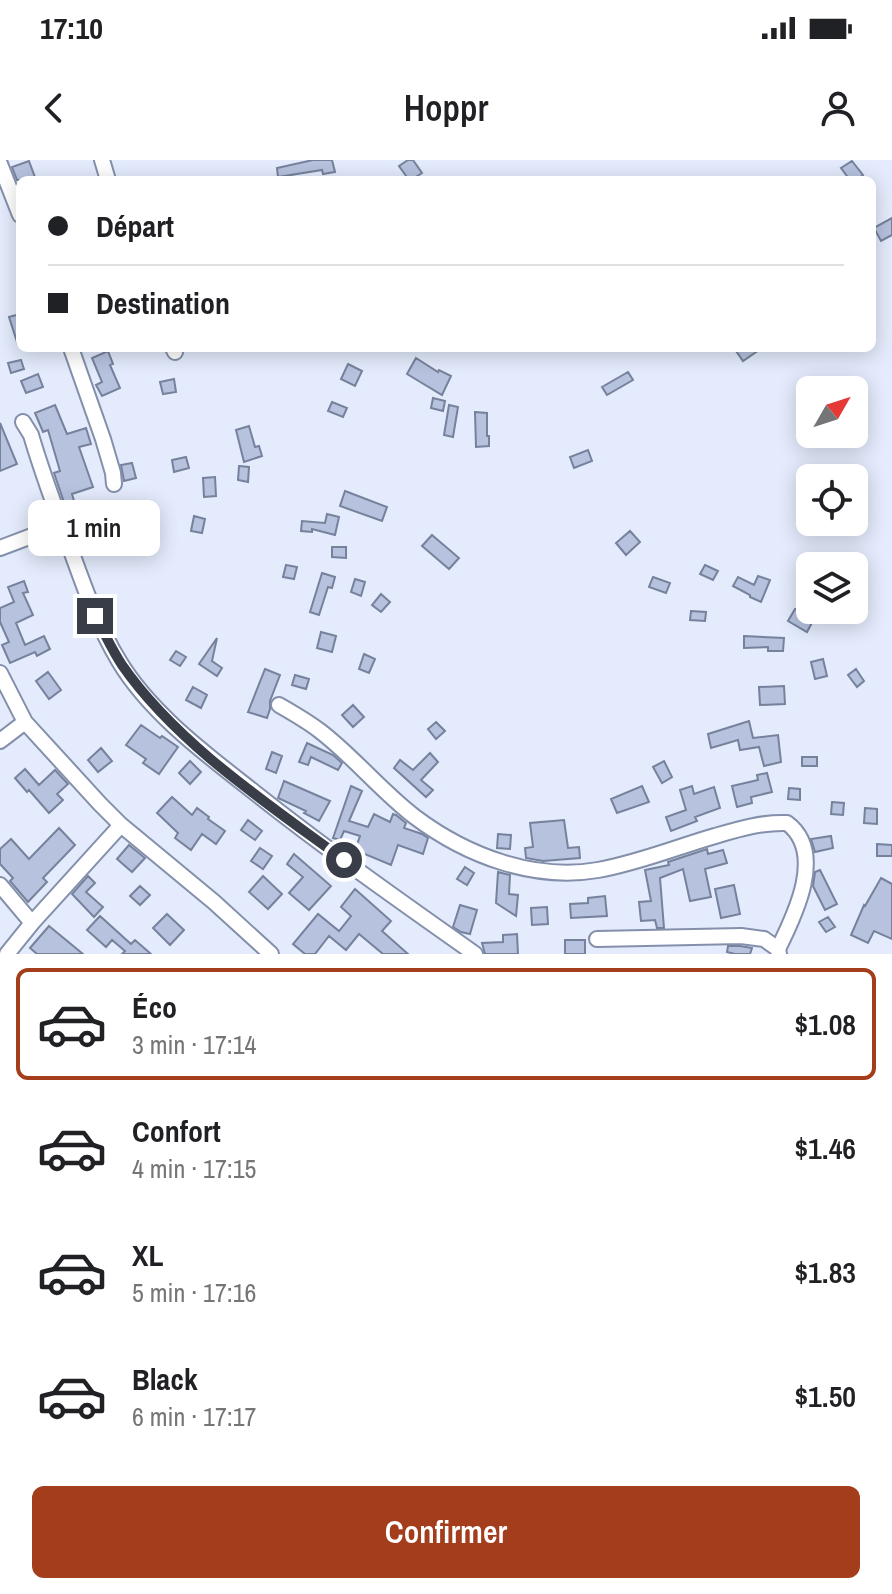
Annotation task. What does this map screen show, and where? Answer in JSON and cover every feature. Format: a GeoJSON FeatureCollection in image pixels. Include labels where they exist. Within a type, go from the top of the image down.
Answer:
{"type":"FeatureCollection","features":[{"type":"Feature","properties":{"kind":"street"},"geometry":{"type":"LineString","coordinates":[[0,164],[16,205]]}},
{"type":"Feature","properties":{"kind":"street"},"geometry":{"type":"LineString","coordinates":[[72,352],[103,439],[114,484]]}},
{"type":"Feature","properties":{"kind":"street"},"geometry":{"type":"LineString","coordinates":[[23,422],[31,435],[95,616],[121,664],[150,701],[192,744],[276,810],[475,954]]}},
{"type":"Feature","properties":{"kind":"street"},"geometry":{"type":"LineString","coordinates":[[0,548],[61,525]]}},
{"type":"Feature","properties":{"kind":"street"},"geometry":{"type":"LineString","coordinates":[[0,673],[25,722],[121,825],[271,954]]}},
{"type":"Feature","properties":{"kind":"street"},"geometry":{"type":"LineString","coordinates":[[279,705],[320,731],[415,816],[438,832],[501,862],[535,871],[564,873],[597,870],[755,825],[787,823],[796,830],[804,849],[806,872],[796,911],[778,951],[764,939],[741,936],[597,939]]}},
{"type":"Feature","properties":{"kind":"street"},"geometry":{"type":"LineString","coordinates":[[0,741],[25,722]]}},
{"type":"Feature","properties":{"kind":"street"},"geometry":{"type":"LineString","coordinates":[[7,954],[121,825]]}},
{"type":"Feature","properties":{"kind":"street"},"geometry":{"type":"LineString","coordinates":[[0,885],[32,923]]}},
{"type":"Feature","properties":{"kind":"building"},"geometry":{"type":"Polygon","coordinates":[[[313,160],[332,160],[335,172],[323,174],[322,170],[278,176],[277,168],[313,160]]]}},
{"type":"Feature","properties":{"kind":"building"},"geometry":{"type":"Polygon","coordinates":[[[413,160],[422,173],[406,176],[399,166],[413,160]]]}},
{"type":"Feature","properties":{"kind":"building"},"geometry":{"type":"Polygon","coordinates":[[[29,161],[35,176],[16,177],[12,167],[29,161]]]}},
{"type":"Feature","properties":{"kind":"building"},"geometry":{"type":"Polygon","coordinates":[[[852,161],[863,175],[847,176],[841,168],[852,161]]]}},
{"type":"Feature","properties":{"kind":"building"},"geometry":{"type":"Polygon","coordinates":[[[892,218],[892,235],[881,241],[876,227],[892,218]]]}},
{"type":"Feature","properties":{"kind":"building"},"geometry":{"type":"Polygon","coordinates":[[[16,315],[16,339],[9,317],[16,315]]]}},
{"type":"Feature","properties":{"kind":"building"},"geometry":{"type":"Polygon","coordinates":[[[108,352],[113,364],[110,365],[120,388],[102,396],[96,385],[102,382],[92,358],[108,352]]]}},
{"type":"Feature","properties":{"kind":"building"},"geometry":{"type":"Polygon","coordinates":[[[737,352],[756,352],[743,361],[737,352]]]}},
{"type":"Feature","properties":{"kind":"building"},"geometry":{"type":"Polygon","coordinates":[[[416,358],[451,376],[442,395],[407,374],[416,358]]]}},
{"type":"Feature","properties":{"kind":"building"},"geometry":{"type":"Polygon","coordinates":[[[21,360],[24,369],[11,373],[8,363],[21,360]]]}},
{"type":"Feature","properties":{"kind":"building"},"geometry":{"type":"Polygon","coordinates":[[[348,364],[362,371],[355,386],[341,379],[348,364]]]}},
{"type":"Feature","properties":{"kind":"building"},"geometry":{"type":"Polygon","coordinates":[[[628,372],[633,380],[607,395],[602,387],[628,372]]]}},
{"type":"Feature","properties":{"kind":"building"},"geometry":{"type":"Polygon","coordinates":[[[38,374],[43,387],[26,393],[21,381],[38,374]]]}},
{"type":"Feature","properties":{"kind":"building"},"geometry":{"type":"Polygon","coordinates":[[[174,379],[176,392],[163,394],[160,382],[174,379]]]}},
{"type":"Feature","properties":{"kind":"building"},"geometry":{"type":"Polygon","coordinates":[[[433,398],[445,401],[443,411],[431,408],[433,398]]]}},
{"type":"Feature","properties":{"kind":"building"},"geometry":{"type":"Polygon","coordinates":[[[332,402],[347,408],[343,417],[328,411],[332,402]]]}},
{"type":"Feature","properties":{"kind":"building"},"geometry":{"type":"Polygon","coordinates":[[[55,405],[67,434],[86,428],[91,444],[79,447],[93,487],[72,494],[77,511],[68,514],[54,473],[60,471],[48,430],[43,432],[35,413],[55,405]]]}},
{"type":"Feature","properties":{"kind":"building"},"geometry":{"type":"Polygon","coordinates":[[[449,405],[458,407],[453,437],[444,435],[449,405]]]}},
{"type":"Feature","properties":{"kind":"building"},"geometry":{"type":"Polygon","coordinates":[[[475,412],[487,413],[489,446],[476,447],[475,412]]]}},
{"type":"Feature","properties":{"kind":"building"},"geometry":{"type":"Polygon","coordinates":[[[0,423],[17,464],[0,471],[0,423]]]}},
{"type":"Feature","properties":{"kind":"building"},"geometry":{"type":"Polygon","coordinates":[[[249,426],[255,447],[259,446],[262,456],[244,462],[236,430],[249,426]]]}},
{"type":"Feature","properties":{"kind":"building"},"geometry":{"type":"Polygon","coordinates":[[[588,450],[592,461],[574,468],[570,457],[588,450]]]}},
{"type":"Feature","properties":{"kind":"building"},"geometry":{"type":"Polygon","coordinates":[[[186,457],[189,468],[174,472],[172,460],[186,457]]]}},
{"type":"Feature","properties":{"kind":"building"},"geometry":{"type":"Polygon","coordinates":[[[132,463],[136,478],[124,481],[121,465],[132,463]]]}},
{"type":"Feature","properties":{"kind":"building"},"geometry":{"type":"Polygon","coordinates":[[[239,466],[249,467],[248,482],[238,480],[239,466]]]}},
{"type":"Feature","properties":{"kind":"building"},"geometry":{"type":"Polygon","coordinates":[[[215,477],[216,496],[204,497],[203,478],[215,477]]]}},
{"type":"Feature","properties":{"kind":"building"},"geometry":{"type":"Polygon","coordinates":[[[345,491],[387,507],[382,521],[340,506],[345,491]]]}},
{"type":"Feature","properties":{"kind":"building"},"geometry":{"type":"Polygon","coordinates":[[[137,504],[140,520],[144,519],[146,529],[130,533],[123,505],[137,504]]]}},
{"type":"Feature","properties":{"kind":"building"},"geometry":{"type":"Polygon","coordinates":[[[96,513],[101,531],[90,534],[86,516],[96,513]]]}},
{"type":"Feature","properties":{"kind":"building"},"geometry":{"type":"Polygon","coordinates":[[[327,514],[339,517],[335,535],[312,529],[312,532],[301,531],[302,521],[325,523],[327,514]]]}},
{"type":"Feature","properties":{"kind":"building"},"geometry":{"type":"Polygon","coordinates":[[[194,516],[205,519],[202,533],[191,531],[194,516]]]}},
{"type":"Feature","properties":{"kind":"building"},"geometry":{"type":"Polygon","coordinates":[[[630,531],[640,542],[626,555],[616,543],[630,531]]]}},
{"type":"Feature","properties":{"kind":"building"},"geometry":{"type":"Polygon","coordinates":[[[432,535],[459,558],[449,569],[422,546],[432,535]]]}},
{"type":"Feature","properties":{"kind":"building"},"geometry":{"type":"Polygon","coordinates":[[[332,547],[346,547],[346,558],[332,557],[332,547]]]}},
{"type":"Feature","properties":{"kind":"building"},"geometry":{"type":"Polygon","coordinates":[[[286,565],[297,567],[294,579],[283,577],[286,565]]]}},
{"type":"Feature","properties":{"kind":"building"},"geometry":{"type":"Polygon","coordinates":[[[705,565],[718,571],[713,580],[700,574],[705,565]]]}},
{"type":"Feature","properties":{"kind":"building"},"geometry":{"type":"Polygon","coordinates":[[[322,573],[335,577],[332,588],[328,587],[319,615],[310,612],[322,573]]]}},
{"type":"Feature","properties":{"kind":"building"},"geometry":{"type":"Polygon","coordinates":[[[758,576],[770,580],[761,602],[733,586],[738,577],[754,585],[758,576]]]}},
{"type":"Feature","properties":{"kind":"building"},"geometry":{"type":"Polygon","coordinates":[[[653,577],[670,583],[666,593],[649,587],[653,577]]]}},
{"type":"Feature","properties":{"kind":"building"},"geometry":{"type":"Polygon","coordinates":[[[355,579],[365,582],[361,596],[351,592],[355,579]]]}},
{"type":"Feature","properties":{"kind":"building"},"geometry":{"type":"Polygon","coordinates":[[[24,581],[28,592],[23,593],[33,615],[16,623],[25,645],[44,636],[50,649],[10,663],[2,645],[9,642],[0,622],[0,608],[14,602],[8,587],[24,581]]]}},
{"type":"Feature","properties":{"kind":"building"},"geometry":{"type":"Polygon","coordinates":[[[381,594],[390,602],[381,612],[372,605],[381,594]]]}},
{"type":"Feature","properties":{"kind":"building"},"geometry":{"type":"Polygon","coordinates":[[[795,609],[796,624],[811,624],[807,632],[788,621],[795,609]]]}},
{"type":"Feature","properties":{"kind":"building"},"geometry":{"type":"Polygon","coordinates":[[[691,611],[706,612],[705,621],[690,620],[691,611]]]}},
{"type":"Feature","properties":{"kind":"building"},"geometry":{"type":"Polygon","coordinates":[[[321,632],[336,636],[332,652],[317,648],[321,632]]]}},
{"type":"Feature","properties":{"kind":"building"},"geometry":{"type":"Polygon","coordinates":[[[744,636],[784,638],[783,651],[768,651],[768,647],[744,648],[744,636]]]}},
{"type":"Feature","properties":{"kind":"building"},"geometry":{"type":"Polygon","coordinates":[[[217,638],[212,661],[222,668],[217,676],[199,664],[217,638]]]}},
{"type":"Feature","properties":{"kind":"building"},"geometry":{"type":"Polygon","coordinates":[[[176,651],[186,657],[180,666],[170,660],[176,651]]]}},
{"type":"Feature","properties":{"kind":"building"},"geometry":{"type":"Polygon","coordinates":[[[364,654],[375,659],[369,673],[359,669],[364,654]]]}},
{"type":"Feature","properties":{"kind":"building"},"geometry":{"type":"Polygon","coordinates":[[[823,659],[827,676],[815,679],[811,662],[823,659]]]}},
{"type":"Feature","properties":{"kind":"building"},"geometry":{"type":"Polygon","coordinates":[[[265,669],[280,675],[267,718],[248,712],[265,669]]]}},
{"type":"Feature","properties":{"kind":"building"},"geometry":{"type":"Polygon","coordinates":[[[856,669],[864,681],[857,687],[848,675],[856,669]]]}},
{"type":"Feature","properties":{"kind":"building"},"geometry":{"type":"Polygon","coordinates":[[[48,672],[61,690],[49,699],[36,681],[48,672]]]}},
{"type":"Feature","properties":{"kind":"building"},"geometry":{"type":"Polygon","coordinates":[[[295,675],[309,679],[306,689],[292,685],[295,675]]]}},
{"type":"Feature","properties":{"kind":"building"},"geometry":{"type":"Polygon","coordinates":[[[784,686],[785,704],[760,705],[759,687],[784,686]]]}},
{"type":"Feature","properties":{"kind":"building"},"geometry":{"type":"Polygon","coordinates":[[[193,687],[207,695],[201,708],[186,700],[193,687]]]}},
{"type":"Feature","properties":{"kind":"building"},"geometry":{"type":"Polygon","coordinates":[[[353,705],[364,717],[353,727],[342,715],[353,705]]]}},
{"type":"Feature","properties":{"kind":"building"},"geometry":{"type":"Polygon","coordinates":[[[749,721],[753,738],[778,735],[781,762],[764,766],[759,747],[740,750],[738,740],[711,748],[708,734],[749,721]]]}},
{"type":"Feature","properties":{"kind":"building"},"geometry":{"type":"Polygon","coordinates":[[[436,722],[445,731],[436,739],[428,729],[436,722]]]}},
{"type":"Feature","properties":{"kind":"building"},"geometry":{"type":"Polygon","coordinates":[[[141,725],[178,747],[159,774],[143,763],[146,759],[126,745],[141,725]]]}},
{"type":"Feature","properties":{"kind":"building"},"geometry":{"type":"Polygon","coordinates":[[[307,743],[333,755],[342,763],[338,770],[311,757],[308,765],[299,762],[307,743]]]}},
{"type":"Feature","properties":{"kind":"building"},"geometry":{"type":"Polygon","coordinates":[[[101,748],[112,761],[98,772],[88,760],[101,748]]]}},
{"type":"Feature","properties":{"kind":"building"},"geometry":{"type":"Polygon","coordinates":[[[272,752],[282,756],[276,773],[266,769],[272,752]]]}},
{"type":"Feature","properties":{"kind":"building"},"geometry":{"type":"Polygon","coordinates":[[[430,753],[438,762],[421,780],[433,790],[426,797],[394,768],[400,760],[413,770],[430,753]]]}},
{"type":"Feature","properties":{"kind":"building"},"geometry":{"type":"Polygon","coordinates":[[[802,757],[817,757],[817,766],[802,766],[802,757]]]}},
{"type":"Feature","properties":{"kind":"building"},"geometry":{"type":"Polygon","coordinates":[[[190,761],[201,772],[190,784],[179,773],[190,761]]]}},
{"type":"Feature","properties":{"kind":"building"},"geometry":{"type":"Polygon","coordinates":[[[664,761],[672,777],[662,783],[653,767],[664,761]]]}},
{"type":"Feature","properties":{"kind":"building"},"geometry":{"type":"Polygon","coordinates":[[[25,769],[39,785],[55,770],[68,784],[57,794],[63,800],[49,813],[15,778],[25,769]]]}},
{"type":"Feature","properties":{"kind":"building"},"geometry":{"type":"Polygon","coordinates":[[[767,773],[772,792],[751,797],[752,803],[737,807],[732,786],[758,780],[757,775],[767,773]]]}},
{"type":"Feature","properties":{"kind":"building"},"geometry":{"type":"Polygon","coordinates":[[[284,781],[330,801],[319,821],[278,798],[284,781]]]}},
{"type":"Feature","properties":{"kind":"building"},"geometry":{"type":"Polygon","coordinates":[[[351,786],[362,791],[349,821],[368,827],[374,814],[390,822],[393,814],[396,815],[406,823],[404,828],[428,838],[423,854],[398,845],[391,865],[355,850],[360,836],[344,831],[340,840],[333,838],[351,786]]]}},
{"type":"Feature","properties":{"kind":"building"},"geometry":{"type":"Polygon","coordinates":[[[642,786],[649,802],[617,813],[611,799],[642,786]]]}},
{"type":"Feature","properties":{"kind":"building"},"geometry":{"type":"Polygon","coordinates":[[[692,786],[694,794],[714,787],[720,808],[695,817],[697,821],[671,831],[666,817],[686,810],[680,790],[692,786]]]}},
{"type":"Feature","properties":{"kind":"building"},"geometry":{"type":"Polygon","coordinates":[[[789,788],[800,789],[800,800],[788,799],[789,788]]]}},
{"type":"Feature","properties":{"kind":"building"},"geometry":{"type":"Polygon","coordinates":[[[172,797],[192,815],[197,808],[225,831],[216,844],[202,834],[191,850],[175,838],[178,833],[157,813],[172,797]]]}},
{"type":"Feature","properties":{"kind":"building"},"geometry":{"type":"Polygon","coordinates":[[[832,802],[844,803],[843,815],[831,814],[832,802]]]}},
{"type":"Feature","properties":{"kind":"building"},"geometry":{"type":"Polygon","coordinates":[[[865,808],[877,809],[877,824],[864,823],[865,808]]]}},
{"type":"Feature","properties":{"kind":"building"},"geometry":{"type":"Polygon","coordinates":[[[248,820],[262,831],[255,840],[241,830],[248,820]]]}},
{"type":"Feature","properties":{"kind":"building"},"geometry":{"type":"Polygon","coordinates":[[[564,820],[568,848],[579,847],[580,858],[543,861],[526,858],[525,848],[533,847],[530,823],[564,820]]]}},
{"type":"Feature","properties":{"kind":"building"},"geometry":{"type":"Polygon","coordinates":[[[59,828],[75,845],[43,878],[47,882],[28,902],[0,864],[0,849],[11,839],[29,859],[59,828]]]}},
{"type":"Feature","properties":{"kind":"building"},"geometry":{"type":"Polygon","coordinates":[[[498,834],[511,835],[510,849],[497,848],[498,834]]]}},
{"type":"Feature","properties":{"kind":"building"},"geometry":{"type":"Polygon","coordinates":[[[831,836],[833,848],[815,852],[811,839],[831,836]]]}},
{"type":"Feature","properties":{"kind":"building"},"geometry":{"type":"Polygon","coordinates":[[[877,844],[892,845],[892,856],[877,856],[877,844]]]}},
{"type":"Feature","properties":{"kind":"building"},"geometry":{"type":"Polygon","coordinates":[[[129,845],[145,858],[132,872],[117,859],[129,845]]]}},
{"type":"Feature","properties":{"kind":"building"},"geometry":{"type":"Polygon","coordinates":[[[260,848],[272,856],[263,869],[251,861],[260,848]]]}},
{"type":"Feature","properties":{"kind":"building"},"geometry":{"type":"Polygon","coordinates":[[[707,849],[708,854],[723,850],[727,863],[705,869],[711,897],[690,901],[683,869],[660,878],[664,928],[657,928],[655,920],[641,921],[639,902],[651,901],[645,870],[669,865],[668,862],[707,849]]]}},
{"type":"Feature","properties":{"kind":"building"},"geometry":{"type":"Polygon","coordinates":[[[294,854],[331,886],[309,910],[289,893],[303,877],[287,864],[294,854]]]}},
{"type":"Feature","properties":{"kind":"building"},"geometry":{"type":"Polygon","coordinates":[[[465,867],[474,873],[467,885],[457,879],[465,867]]]}},
{"type":"Feature","properties":{"kind":"building"},"geometry":{"type":"Polygon","coordinates":[[[820,870],[837,904],[825,910],[813,886],[815,872],[820,870]]]}},
{"type":"Feature","properties":{"kind":"building"},"geometry":{"type":"Polygon","coordinates":[[[498,872],[510,875],[509,894],[518,895],[516,916],[496,903],[498,872]]]}},
{"type":"Feature","properties":{"kind":"building"},"geometry":{"type":"Polygon","coordinates":[[[88,876],[95,883],[86,892],[103,907],[94,917],[72,894],[88,876]]]}},
{"type":"Feature","properties":{"kind":"building"},"geometry":{"type":"Polygon","coordinates":[[[263,876],[282,894],[268,909],[249,892],[263,876]]]}},
{"type":"Feature","properties":{"kind":"building"},"geometry":{"type":"Polygon","coordinates":[[[881,878],[892,884],[892,939],[874,931],[868,943],[851,935],[864,905],[881,878]]]}},
{"type":"Feature","properties":{"kind":"building"},"geometry":{"type":"Polygon","coordinates":[[[734,885],[740,914],[721,918],[715,889],[734,885]]]}},
{"type":"Feature","properties":{"kind":"building"},"geometry":{"type":"Polygon","coordinates":[[[140,886],[150,895],[140,905],[130,896],[140,886]]]}},
{"type":"Feature","properties":{"kind":"building"},"geometry":{"type":"Polygon","coordinates":[[[355,889],[391,921],[382,931],[408,954],[383,954],[359,934],[346,950],[329,936],[315,954],[305,954],[293,944],[318,914],[339,931],[351,916],[341,907],[355,889]]]}},
{"type":"Feature","properties":{"kind":"building"},"geometry":{"type":"Polygon","coordinates":[[[605,896],[607,916],[571,918],[570,904],[588,903],[588,898],[605,896]]]}},
{"type":"Feature","properties":{"kind":"building"},"geometry":{"type":"Polygon","coordinates":[[[460,905],[477,910],[470,934],[453,927],[460,905]]]}},
{"type":"Feature","properties":{"kind":"building"},"geometry":{"type":"Polygon","coordinates":[[[547,907],[548,924],[532,925],[531,908],[547,907]]]}},
{"type":"Feature","properties":{"kind":"building"},"geometry":{"type":"Polygon","coordinates":[[[167,914],[184,930],[170,945],[153,928],[167,914]]]}},
{"type":"Feature","properties":{"kind":"building"},"geometry":{"type":"Polygon","coordinates":[[[100,916],[131,944],[135,940],[151,954],[122,954],[125,951],[112,940],[106,947],[87,930],[100,916]]]}},
{"type":"Feature","properties":{"kind":"building"},"geometry":{"type":"Polygon","coordinates":[[[828,917],[835,927],[826,932],[819,922],[828,917]]]}},
{"type":"Feature","properties":{"kind":"building"},"geometry":{"type":"Polygon","coordinates":[[[49,926],[83,954],[37,954],[30,948],[49,926]]]}},
{"type":"Feature","properties":{"kind":"building"},"geometry":{"type":"Polygon","coordinates":[[[517,934],[518,954],[485,954],[482,943],[503,942],[503,935],[517,934]]]}},
{"type":"Feature","properties":{"kind":"building"},"geometry":{"type":"Polygon","coordinates":[[[565,940],[585,940],[585,954],[565,954],[565,940]]]}},
{"type":"Feature","properties":{"kind":"building"},"geometry":{"type":"Polygon","coordinates":[[[728,946],[752,948],[750,954],[735,954],[727,952],[728,946]]]}},
{"type":"Feature","properties":{"kind":"route"},"geometry":{"type":"LineString","coordinates":[[95,616],[121,664],[150,701],[192,744],[344,860]]}}]}
